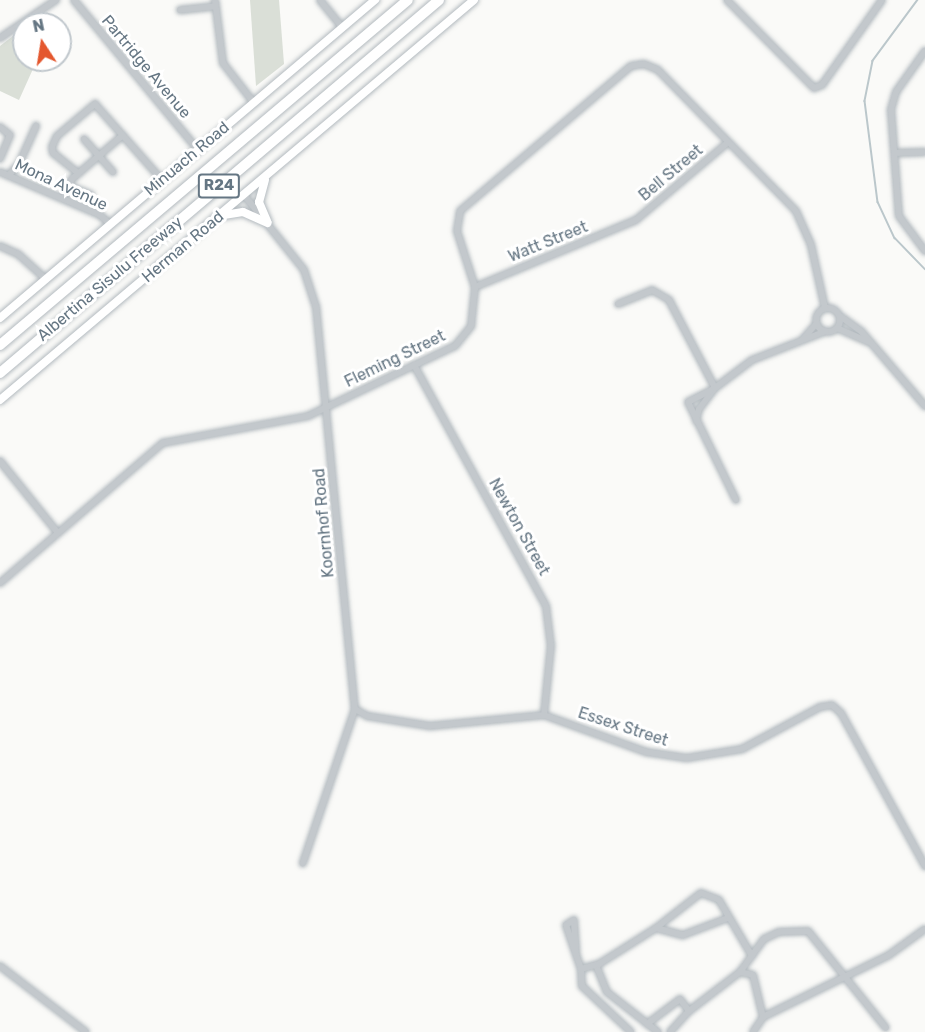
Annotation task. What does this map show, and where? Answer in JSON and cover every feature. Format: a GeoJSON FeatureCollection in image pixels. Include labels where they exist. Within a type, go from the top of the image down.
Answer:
{"type":"FeatureCollection","features":[{"type":"Feature","properties":{"kind":"highway","name":"Albertina Sisulu Freeway"},"geometry":{"type":"LineString","coordinates":[[0,345],[408,0]]}},
{"type":"Feature","properties":{"kind":"highway","name":"Albertina Sisulu Freeway"},"geometry":{"type":"LineString","coordinates":[[0,373],[439,0]]}},
{"type":"Feature","properties":{"kind":"main road","name":"Minuach Road"},"geometry":{"type":"LineString","coordinates":[[0,318],[375,0]]}},
{"type":"Feature","properties":{"kind":"main road","name":"Herman Road"},"geometry":{"type":"LineString","coordinates":[[0,400],[474,0]]}},
{"type":"Feature","properties":{"kind":"main road"},"geometry":{"type":"LineString","coordinates":[[267,222],[259,197],[268,174]]}},
{"type":"Feature","properties":{"kind":"main road"},"geometry":{"type":"LineString","coordinates":[[219,216],[243,212],[267,222]]}},
{"type":"Feature","properties":{"kind":"street"},"geometry":{"type":"LineString","coordinates":[[0,38],[56,0]]}},
{"type":"Feature","properties":{"kind":"street","name":"Partridge Avenue"},"geometry":{"type":"LineString","coordinates":[[74,0],[198,150]]}},
{"type":"Feature","properties":{"kind":"street"},"geometry":{"type":"LineString","coordinates":[[320,0],[342,27]]}},
{"type":"Feature","properties":{"kind":"street"},"geometry":{"type":"LineString","coordinates":[[727,0],[807,85],[814,88],[822,85],[882,0]]}},
{"type":"Feature","properties":{"kind":"street"},"geometry":{"type":"LineString","coordinates":[[180,10],[215,3],[224,68],[254,103]]}},
{"type":"Feature","properties":{"kind":"street"},"geometry":{"type":"LineString","coordinates":[[925,51],[893,100],[900,220],[925,251]]}},
{"type":"Feature","properties":{"kind":"street","name":"Fleming Street"},"geometry":{"type":"LineString","coordinates":[[0,583],[57,532],[170,439],[292,420],[326,408],[463,338],[471,326],[475,287],[457,231],[460,211],[628,67],[644,64],[658,70],[801,217],[808,233],[825,308]]}},
{"type":"Feature","properties":{"kind":"street"},"geometry":{"type":"LineString","coordinates":[[78,173],[54,154],[52,147],[57,135],[92,106],[97,105],[162,180]]}},
{"type":"Feature","properties":{"kind":"street"},"geometry":{"type":"LineString","coordinates":[[9,176],[19,164],[36,126]]}},
{"type":"Feature","properties":{"kind":"street"},"geometry":{"type":"LineString","coordinates":[[0,127],[10,135],[0,159]]}},
{"type":"Feature","properties":{"kind":"street"},"geometry":{"type":"LineString","coordinates":[[63,199],[78,173],[123,135]]}},
{"type":"Feature","properties":{"kind":"street"},"geometry":{"type":"LineString","coordinates":[[84,139],[113,172]]}},
{"type":"Feature","properties":{"kind":"street","name":"Bell Street"},"geometry":{"type":"LineString","coordinates":[[631,222],[727,143]]}},
{"type":"Feature","properties":{"kind":"street"},"geometry":{"type":"LineString","coordinates":[[895,153],[925,152]]}},
{"type":"Feature","properties":{"kind":"street","name":"Mona Avenue"},"geometry":{"type":"LineString","coordinates":[[0,171],[100,215],[110,224]]}},
{"type":"Feature","properties":{"kind":"street"},"geometry":{"type":"LineString","coordinates":[[69,186],[91,195]]}},
{"type":"Feature","properties":{"kind":"street","name":"Koornhof Road"},"geometry":{"type":"LineString","coordinates":[[244,195],[297,260],[312,286],[355,710],[303,863]]}},
{"type":"Feature","properties":{"kind":"street","name":"Watt Street"},"geometry":{"type":"LineString","coordinates":[[475,287],[631,222]]}},
{"type":"Feature","properties":{"kind":"street"},"geometry":{"type":"LineString","coordinates":[[0,246],[18,254],[46,279]]}},
{"type":"Feature","properties":{"kind":"street"},"geometry":{"type":"LineString","coordinates":[[618,304],[652,290],[669,300],[715,388]]}},
{"type":"Feature","properties":{"kind":"street"},"geometry":{"type":"LineString","coordinates":[[801,341],[817,323],[818,314],[825,308],[834,309],[861,331],[925,406]]}},
{"type":"Feature","properties":{"kind":"street"},"geometry":{"type":"LineString","coordinates":[[837,328],[840,316]]}},
{"type":"Feature","properties":{"kind":"street"},"geometry":{"type":"LineString","coordinates":[[817,323],[826,331]]}},
{"type":"Feature","properties":{"kind":"street"},"geometry":{"type":"LineString","coordinates":[[736,500],[688,402],[715,388],[752,360],[826,331],[837,328],[871,344]]}},
{"type":"Feature","properties":{"kind":"street","name":"Newton Street"},"geometry":{"type":"LineString","coordinates":[[414,365],[546,606],[551,645],[544,715]]}},
{"type":"Feature","properties":{"kind":"street"},"geometry":{"type":"LineString","coordinates":[[696,421],[699,409],[715,388]]}},
{"type":"Feature","properties":{"kind":"street"},"geometry":{"type":"LineString","coordinates":[[0,460],[57,532]]}},
{"type":"Feature","properties":{"kind":"street","name":"Essex Street"},"geometry":{"type":"LineString","coordinates":[[355,710],[367,716],[430,726],[544,715],[646,752],[695,758],[750,747],[820,707],[832,705],[841,713],[925,866]]}},
{"type":"Feature","properties":{"kind":"street"},"geometry":{"type":"LineString","coordinates":[[581,969],[596,964],[656,928],[694,896],[707,893],[719,900],[742,942],[752,955],[753,975],[764,1017]]}},
{"type":"Feature","properties":{"kind":"street"},"geometry":{"type":"LineString","coordinates":[[670,918],[673,933]]}},
{"type":"Feature","properties":{"kind":"street"},"geometry":{"type":"LineString","coordinates":[[656,928],[673,933],[689,934],[728,918]]}},
{"type":"Feature","properties":{"kind":"street"},"geometry":{"type":"LineString","coordinates":[[753,1032],[764,1017],[889,955],[925,929]]}},
{"type":"Feature","properties":{"kind":"street"},"geometry":{"type":"LineString","coordinates":[[670,1032],[689,1011],[740,972],[761,941],[779,932],[808,931],[846,975],[886,1028]]}},
{"type":"Feature","properties":{"kind":"street"},"geometry":{"type":"LineString","coordinates":[[576,951],[583,988],[631,1032]]}},
{"type":"Feature","properties":{"kind":"street"},"geometry":{"type":"LineString","coordinates":[[596,964],[607,992],[658,1032]]}},
{"type":"Feature","properties":{"kind":"street"},"geometry":{"type":"LineString","coordinates":[[0,966],[86,1032]]}},
{"type":"Feature","properties":{"kind":"street"},"geometry":{"type":"LineString","coordinates":[[740,972],[753,975]]}},
{"type":"Feature","properties":{"kind":"street"},"geometry":{"type":"LineString","coordinates":[[647,1024],[680,999],[689,1011]]}},
{"type":"Feature","properties":{"kind":"shaded area"},"geometry":{"type":"Polygon","coordinates":[[[250,0],[279,0],[284,64],[256,86],[250,0]]]}},
{"type":"Feature","properties":{"kind":"shaded area"},"geometry":{"type":"Polygon","coordinates":[[[12,37],[12,72],[32,72],[19,100],[0,91],[0,46],[12,37]]]}},
{"type":"Feature","properties":{"kind":"waterway"},"geometry":{"type":"LineString","coordinates":[[918,0],[873,61],[865,101],[878,202],[895,238],[925,269]]}}]}
